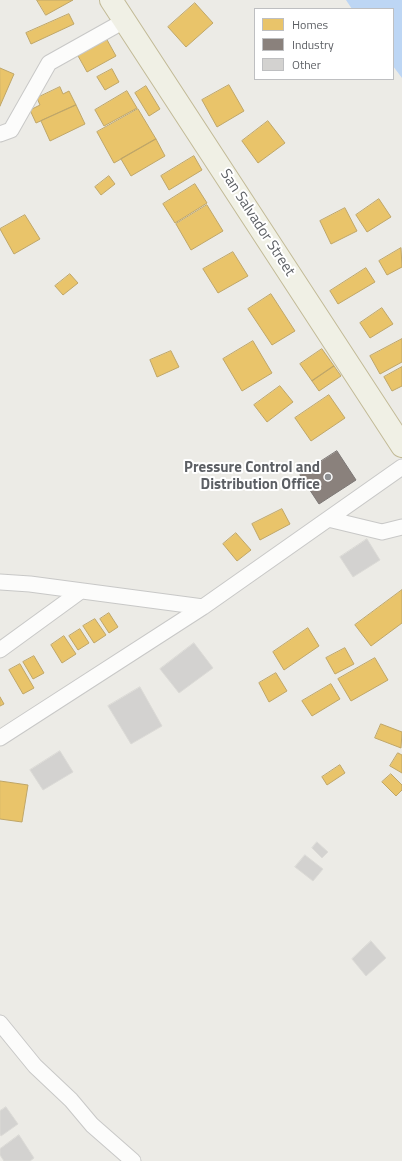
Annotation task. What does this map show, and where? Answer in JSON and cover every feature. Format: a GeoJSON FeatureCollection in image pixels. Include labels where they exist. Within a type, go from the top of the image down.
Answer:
{"type":"FeatureCollection","features":[{"type":"Feature","properties":{"kind":"highway","name":"San Salvador Street"},"geometry":{"type":"LineString","coordinates":[[111,0],[402,446]]}},
{"type":"Feature","properties":{"kind":"street"},"geometry":{"type":"LineString","coordinates":[[0,134],[11,130],[49,63],[124,20]]}},
{"type":"Feature","properties":{"kind":"street"},"geometry":{"type":"LineString","coordinates":[[0,738],[203,607],[402,467]]}},
{"type":"Feature","properties":{"kind":"street"},"geometry":{"type":"LineString","coordinates":[[328,519],[382,532],[402,527]]}},
{"type":"Feature","properties":{"kind":"street"},"geometry":{"type":"LineString","coordinates":[[0,582],[30,584],[203,607]]}},
{"type":"Feature","properties":{"kind":"street"},"geometry":{"type":"LineString","coordinates":[[0,650],[81,591]]}},
{"type":"Feature","properties":{"kind":"street"},"geometry":{"type":"LineString","coordinates":[[0,1022],[35,1066],[71,1100],[92,1125],[133,1161]]}},
{"type":"Feature","properties":{"kind":"water"},"geometry":{"type":"Polygon","coordinates":[[[346,0],[402,0],[402,78],[394,67],[394,8],[351,8],[346,0]]]}},
{"type":"Feature","properties":{"kind":"building: Homes"},"geometry":{"type":"Polygon","coordinates":[[[37,0],[73,0],[46,15],[37,0]]]}},
{"type":"Feature","properties":{"kind":"building: Homes"},"geometry":{"type":"Polygon","coordinates":[[[195,3],[213,23],[186,47],[168,27],[195,3]]]}},
{"type":"Feature","properties":{"kind":"building: Homes"},"geometry":{"type":"Polygon","coordinates":[[[69,14],[74,24],[31,44],[26,33],[69,14]]]}},
{"type":"Feature","properties":{"kind":"building: Homes"},"geometry":{"type":"Polygon","coordinates":[[[106,38],[116,56],[87,72],[77,54],[106,38]]]}},
{"type":"Feature","properties":{"kind":"building: Homes"},"geometry":{"type":"Polygon","coordinates":[[[0,68],[14,74],[0,106],[0,68]]]}},
{"type":"Feature","properties":{"kind":"building: Homes"},"geometry":{"type":"Polygon","coordinates":[[[112,69],[119,82],[105,90],[97,77],[112,69]]]}},
{"type":"Feature","properties":{"kind":"building: Homes"},"geometry":{"type":"Polygon","coordinates":[[[229,85],[244,111],[217,127],[202,100],[229,85]]]}},
{"type":"Feature","properties":{"kind":"building: Homes"},"geometry":{"type":"Polygon","coordinates":[[[146,86],[160,109],[149,116],[135,93],[146,86]]]}},
{"type":"Feature","properties":{"kind":"building: Homes"},"geometry":{"type":"Polygon","coordinates":[[[60,87],[63,94],[69,91],[76,105],[36,123],[30,110],[40,105],[37,98],[60,87]]]}},
{"type":"Feature","properties":{"kind":"building: Homes"},"geometry":{"type":"Polygon","coordinates":[[[127,91],[137,108],[104,126],[95,110],[127,91]]]}},
{"type":"Feature","properties":{"kind":"building: Homes"},"geometry":{"type":"Polygon","coordinates":[[[76,105],[85,124],[50,141],[41,121],[76,105]]]}},
{"type":"Feature","properties":{"kind":"building: Homes"},"geometry":{"type":"Polygon","coordinates":[[[138,109],[156,139],[114,163],[97,132],[138,109]]]}},
{"type":"Feature","properties":{"kind":"building: Homes"},"geometry":{"type":"Polygon","coordinates":[[[268,121],[285,143],[258,163],[242,141],[268,121]]]}},
{"type":"Feature","properties":{"kind":"building: Homes"},"geometry":{"type":"Polygon","coordinates":[[[156,139],[165,156],[131,176],[121,159],[156,139]]]}},
{"type":"Feature","properties":{"kind":"building: Homes"},"geometry":{"type":"Polygon","coordinates":[[[194,156],[202,170],[169,190],[161,176],[194,156]]]}},
{"type":"Feature","properties":{"kind":"building: Homes"},"geometry":{"type":"Polygon","coordinates":[[[109,176],[115,184],[101,195],[95,187],[109,176]]]}},
{"type":"Feature","properties":{"kind":"building: Homes"},"geometry":{"type":"Polygon","coordinates":[[[195,184],[207,203],[175,223],[163,204],[195,184]]]}},
{"type":"Feature","properties":{"kind":"building: Homes"},"geometry":{"type":"Polygon","coordinates":[[[379,199],[391,217],[367,232],[356,215],[379,199]]]}},
{"type":"Feature","properties":{"kind":"building: Homes"},"geometry":{"type":"Polygon","coordinates":[[[207,205],[223,231],[191,250],[176,224],[207,205]]]}},
{"type":"Feature","properties":{"kind":"building: Homes"},"geometry":{"type":"Polygon","coordinates":[[[345,208],[357,231],[331,244],[320,221],[345,208]]]}},
{"type":"Feature","properties":{"kind":"building: Homes"},"geometry":{"type":"Polygon","coordinates":[[[25,215],[40,239],[14,254],[0,229],[25,215]]]}},
{"type":"Feature","properties":{"kind":"building: Homes"},"geometry":{"type":"Polygon","coordinates":[[[401,248],[402,267],[387,275],[379,261],[401,248]]]}},
{"type":"Feature","properties":{"kind":"building: Homes"},"geometry":{"type":"Polygon","coordinates":[[[233,252],[248,276],[218,293],[203,269],[233,252]]]}},
{"type":"Feature","properties":{"kind":"building: Homes"},"geometry":{"type":"Polygon","coordinates":[[[366,268],[375,282],[338,304],[330,291],[366,268]]]}},
{"type":"Feature","properties":{"kind":"building: Homes"},"geometry":{"type":"Polygon","coordinates":[[[70,274],[78,283],[63,295],[55,286],[70,274]]]}},
{"type":"Feature","properties":{"kind":"building: Homes"},"geometry":{"type":"Polygon","coordinates":[[[271,294],[295,331],[272,345],[248,309],[271,294]]]}},
{"type":"Feature","properties":{"kind":"building: Homes"},"geometry":{"type":"Polygon","coordinates":[[[382,308],[393,324],[370,338],[360,323],[382,308]]]}},
{"type":"Feature","properties":{"kind":"building: Homes"},"geometry":{"type":"Polygon","coordinates":[[[402,339],[402,362],[380,374],[370,356],[402,339]]]}},
{"type":"Feature","properties":{"kind":"building: Homes"},"geometry":{"type":"Polygon","coordinates":[[[253,341],[272,373],[242,391],[223,359],[253,341]]]}},
{"type":"Feature","properties":{"kind":"building: Homes"},"geometry":{"type":"Polygon","coordinates":[[[322,349],[334,366],[312,381],[300,364],[322,349]]]}},
{"type":"Feature","properties":{"kind":"building: Homes"},"geometry":{"type":"Polygon","coordinates":[[[171,351],[179,367],[157,377],[150,360],[171,351]]]}},
{"type":"Feature","properties":{"kind":"building: Homes"},"geometry":{"type":"Polygon","coordinates":[[[334,366],[341,376],[319,391],[312,381],[334,366]]]}},
{"type":"Feature","properties":{"kind":"building: Homes"},"geometry":{"type":"Polygon","coordinates":[[[402,367],[402,386],[392,391],[384,377],[402,367]]]}},
{"type":"Feature","properties":{"kind":"building: Homes"},"geometry":{"type":"Polygon","coordinates":[[[280,386],[293,402],[267,422],[254,405],[280,386]]]}},
{"type":"Feature","properties":{"kind":"building: Homes"},"geometry":{"type":"Polygon","coordinates":[[[329,395],[345,418],[311,441],[295,418],[329,395]]]}},
{"type":"Feature","properties":{"kind":"building: Homes"},"geometry":{"type":"Polygon","coordinates":[[[282,509],[290,524],[260,540],[252,524],[282,509]]]}},
{"type":"Feature","properties":{"kind":"building: Homes"},"geometry":{"type":"Polygon","coordinates":[[[236,533],[251,550],[237,561],[223,544],[236,533]]]}},
{"type":"Feature","properties":{"kind":"building: Homes"},"geometry":{"type":"Polygon","coordinates":[[[402,590],[402,623],[371,646],[355,625],[402,590]]]}},
{"type":"Feature","properties":{"kind":"building: Homes"},"geometry":{"type":"Polygon","coordinates":[[[109,613],[118,627],[109,633],[100,619],[109,613]]]}},
{"type":"Feature","properties":{"kind":"building: Homes"},"geometry":{"type":"Polygon","coordinates":[[[95,619],[106,635],[94,643],[83,626],[95,619]]]}},
{"type":"Feature","properties":{"kind":"building: Homes"},"geometry":{"type":"Polygon","coordinates":[[[308,628],[319,646],[284,670],[273,652],[308,628]]]}},
{"type":"Feature","properties":{"kind":"building: Homes"},"geometry":{"type":"Polygon","coordinates":[[[80,629],[89,643],[78,650],[69,636],[80,629]]]}},
{"type":"Feature","properties":{"kind":"building: Homes"},"geometry":{"type":"Polygon","coordinates":[[[64,636],[76,654],[62,663],[51,645],[64,636]]]}},
{"type":"Feature","properties":{"kind":"building: Homes"},"geometry":{"type":"Polygon","coordinates":[[[345,648],[354,664],[335,674],[326,658],[345,648]]]}},
{"type":"Feature","properties":{"kind":"building: Homes"},"geometry":{"type":"Polygon","coordinates":[[[34,656],[44,673],[33,679],[23,662],[34,656]]]}},
{"type":"Feature","properties":{"kind":"building: Homes"},"geometry":{"type":"Polygon","coordinates":[[[375,658],[388,680],[351,701],[338,679],[375,658]]]}},
{"type":"Feature","properties":{"kind":"building: Homes"},"geometry":{"type":"Polygon","coordinates":[[[20,664],[34,688],[23,694],[9,670],[20,664]]]}},
{"type":"Feature","properties":{"kind":"building: Homes"},"geometry":{"type":"Polygon","coordinates":[[[276,673],[287,691],[269,702],[259,683],[276,673]]]}},
{"type":"Feature","properties":{"kind":"building: Homes"},"geometry":{"type":"Polygon","coordinates":[[[331,684],[340,699],[312,716],[302,701],[331,684]]]}},
{"type":"Feature","properties":{"kind":"building: Homes"},"geometry":{"type":"Polygon","coordinates":[[[0,697],[4,704],[0,706],[0,697]]]}},
{"type":"Feature","properties":{"kind":"building: Homes"},"geometry":{"type":"Polygon","coordinates":[[[381,724],[402,732],[401,748],[375,738],[381,724]]]}},
{"type":"Feature","properties":{"kind":"building: Homes"},"geometry":{"type":"Polygon","coordinates":[[[398,753],[402,755],[402,773],[390,766],[398,753]]]}},
{"type":"Feature","properties":{"kind":"building: Homes"},"geometry":{"type":"Polygon","coordinates":[[[340,765],[345,773],[327,785],[322,777],[340,765]]]}},
{"type":"Feature","properties":{"kind":"building: Homes"},"geometry":{"type":"Polygon","coordinates":[[[391,774],[402,785],[402,790],[396,796],[382,782],[391,774]]]}},
{"type":"Feature","properties":{"kind":"building: Homes"},"geometry":{"type":"Polygon","coordinates":[[[0,781],[28,785],[22,822],[0,819],[0,781]]]}},
{"type":"Feature","properties":{"kind":"building: Industry","name":"Pressure Control and Distribution Office"},"geometry":{"type":"Polygon","coordinates":[[[337,451],[356,480],[319,504],[300,475],[337,451]]]}},
{"type":"Feature","properties":{"kind":"building: Other"},"geometry":{"type":"Polygon","coordinates":[[[367,539],[380,560],[353,577],[340,557],[367,539]]]}},
{"type":"Feature","properties":{"kind":"building: Other"},"geometry":{"type":"Polygon","coordinates":[[[194,643],[213,668],[179,693],[160,669],[194,643]]]}},
{"type":"Feature","properties":{"kind":"building: Other"},"geometry":{"type":"Polygon","coordinates":[[[140,687],[162,726],[131,744],[108,706],[140,687]]]}},
{"type":"Feature","properties":{"kind":"building: Other"},"geometry":{"type":"Polygon","coordinates":[[[60,751],[73,772],[43,790],[30,770],[60,751]]]}},
{"type":"Feature","properties":{"kind":"building: Other"},"geometry":{"type":"Polygon","coordinates":[[[317,842],[328,852],[322,858],[312,848],[317,842]]]}},
{"type":"Feature","properties":{"kind":"building: Other"},"geometry":{"type":"Polygon","coordinates":[[[305,855],[323,869],[313,881],[295,867],[305,855]]]}},
{"type":"Feature","properties":{"kind":"building: Other"},"geometry":{"type":"Polygon","coordinates":[[[371,941],[386,958],[366,976],[352,959],[371,941]]]}},
{"type":"Feature","properties":{"kind":"building: Other"},"geometry":{"type":"Polygon","coordinates":[[[6,1107],[18,1124],[1,1136],[0,1111],[6,1107]]]}},
{"type":"Feature","properties":{"kind":"building: Other"},"geometry":{"type":"Polygon","coordinates":[[[19,1135],[34,1158],[30,1161],[4,1161],[0,1155],[0,1149],[19,1135]]]}},
{"type":"Feature","properties":{"kind":"place","name":"Pressure Control and Distribution Office"},"geometry":{"type":"Point","coordinates":[328,477]}}]}
